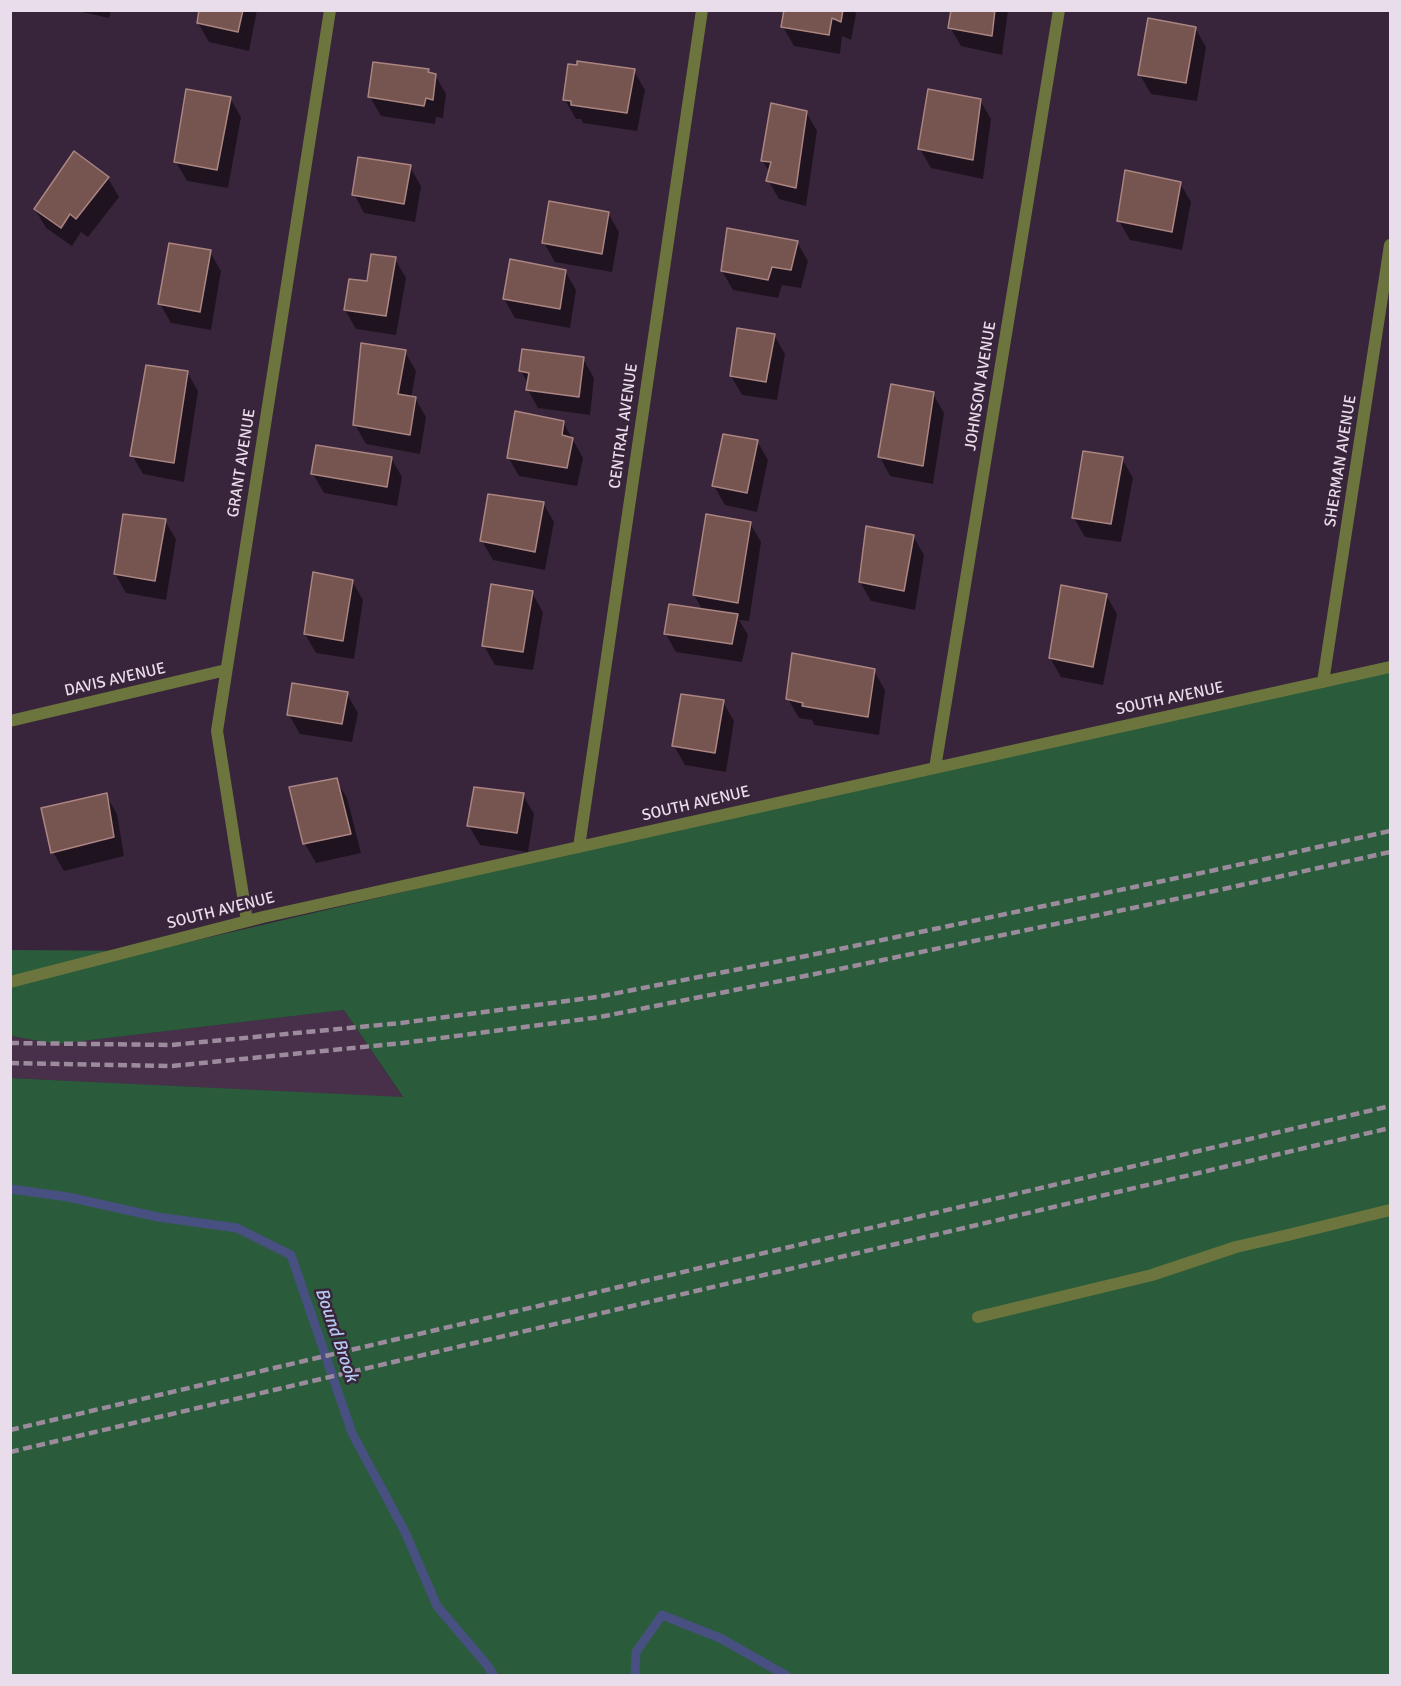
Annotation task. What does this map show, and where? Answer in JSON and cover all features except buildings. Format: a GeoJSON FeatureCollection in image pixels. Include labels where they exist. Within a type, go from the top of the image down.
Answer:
{"type":"FeatureCollection","features":[{"type":"Feature","properties":{"kind":"street","name":"GRANT AVENUE"},"geometry":{"type":"LineString","coordinates":[[247,921],[217,731],[330,10]]}},
{"type":"Feature","properties":{"kind":"street","name":"CENTRAL AVENUE"},"geometry":{"type":"LineString","coordinates":[[579,847],[702,10]]}},
{"type":"Feature","properties":{"kind":"street","name":"JOHNSON AVENUE"},"geometry":{"type":"LineString","coordinates":[[935,768],[1059,10]]}},
{"type":"Feature","properties":{"kind":"street","name":"SHERMAN AVENUE"},"geometry":{"type":"LineString","coordinates":[[1323,682],[1390,245]]}},
{"type":"Feature","properties":{"kind":"street","name":"SOUTH AVENUE"},"geometry":{"type":"LineString","coordinates":[[10,982],[247,921],[1390,667]]}},
{"type":"Feature","properties":{"kind":"street","name":"DAVIS AVENUE"},"geometry":{"type":"LineString","coordinates":[[10,721],[226,670]]}},
{"type":"Feature","properties":{"kind":"street"},"geometry":{"type":"LineString","coordinates":[[978,1317],[1152,1275],[1236,1247],[1390,1210]]}},
{"type":"Feature","properties":{"kind":"shaded area"},"geometry":{"type":"Polygon","coordinates":[[[344,1010],[403,1098],[11,1078],[10,1036],[57,1044],[344,1010]]]}},
{"type":"Feature","properties":{"kind":"green space"},"geometry":{"type":"Polygon","coordinates":[[[1390,661],[1390,1675],[11,1675],[10,1078],[403,1097],[344,1010],[57,1044],[11,1036],[11,950],[151,951],[1390,661]]]}},
{"type":"Feature","properties":{"kind":"waterway","name":"Bound Brook"},"geometry":{"type":"LineString","coordinates":[[10,1189],[68,1197],[158,1217],[237,1228],[291,1255],[352,1433],[405,1532],[437,1606],[494,1676]]}},
{"type":"Feature","properties":{"kind":"waterway","name":"Bound Brook"},"geometry":{"type":"LineString","coordinates":[[635,1676],[636,1652],[662,1615],[720,1638],[787,1676]]}},
{"type":"Feature","properties":{"kind":"railway"},"geometry":{"type":"LineString","coordinates":[[10,1043],[171,1045],[401,1023],[597,997],[811,955],[1390,831]]}},
{"type":"Feature","properties":{"kind":"railway"},"geometry":{"type":"LineString","coordinates":[[10,1063],[172,1066],[403,1043],[600,1017],[1219,890],[1390,852]]}},
{"type":"Feature","properties":{"kind":"railway"},"geometry":{"type":"LineString","coordinates":[[10,1430],[1390,1106]]}},
{"type":"Feature","properties":{"kind":"railway"},"geometry":{"type":"LineString","coordinates":[[10,1452],[1390,1128]]}}]}
